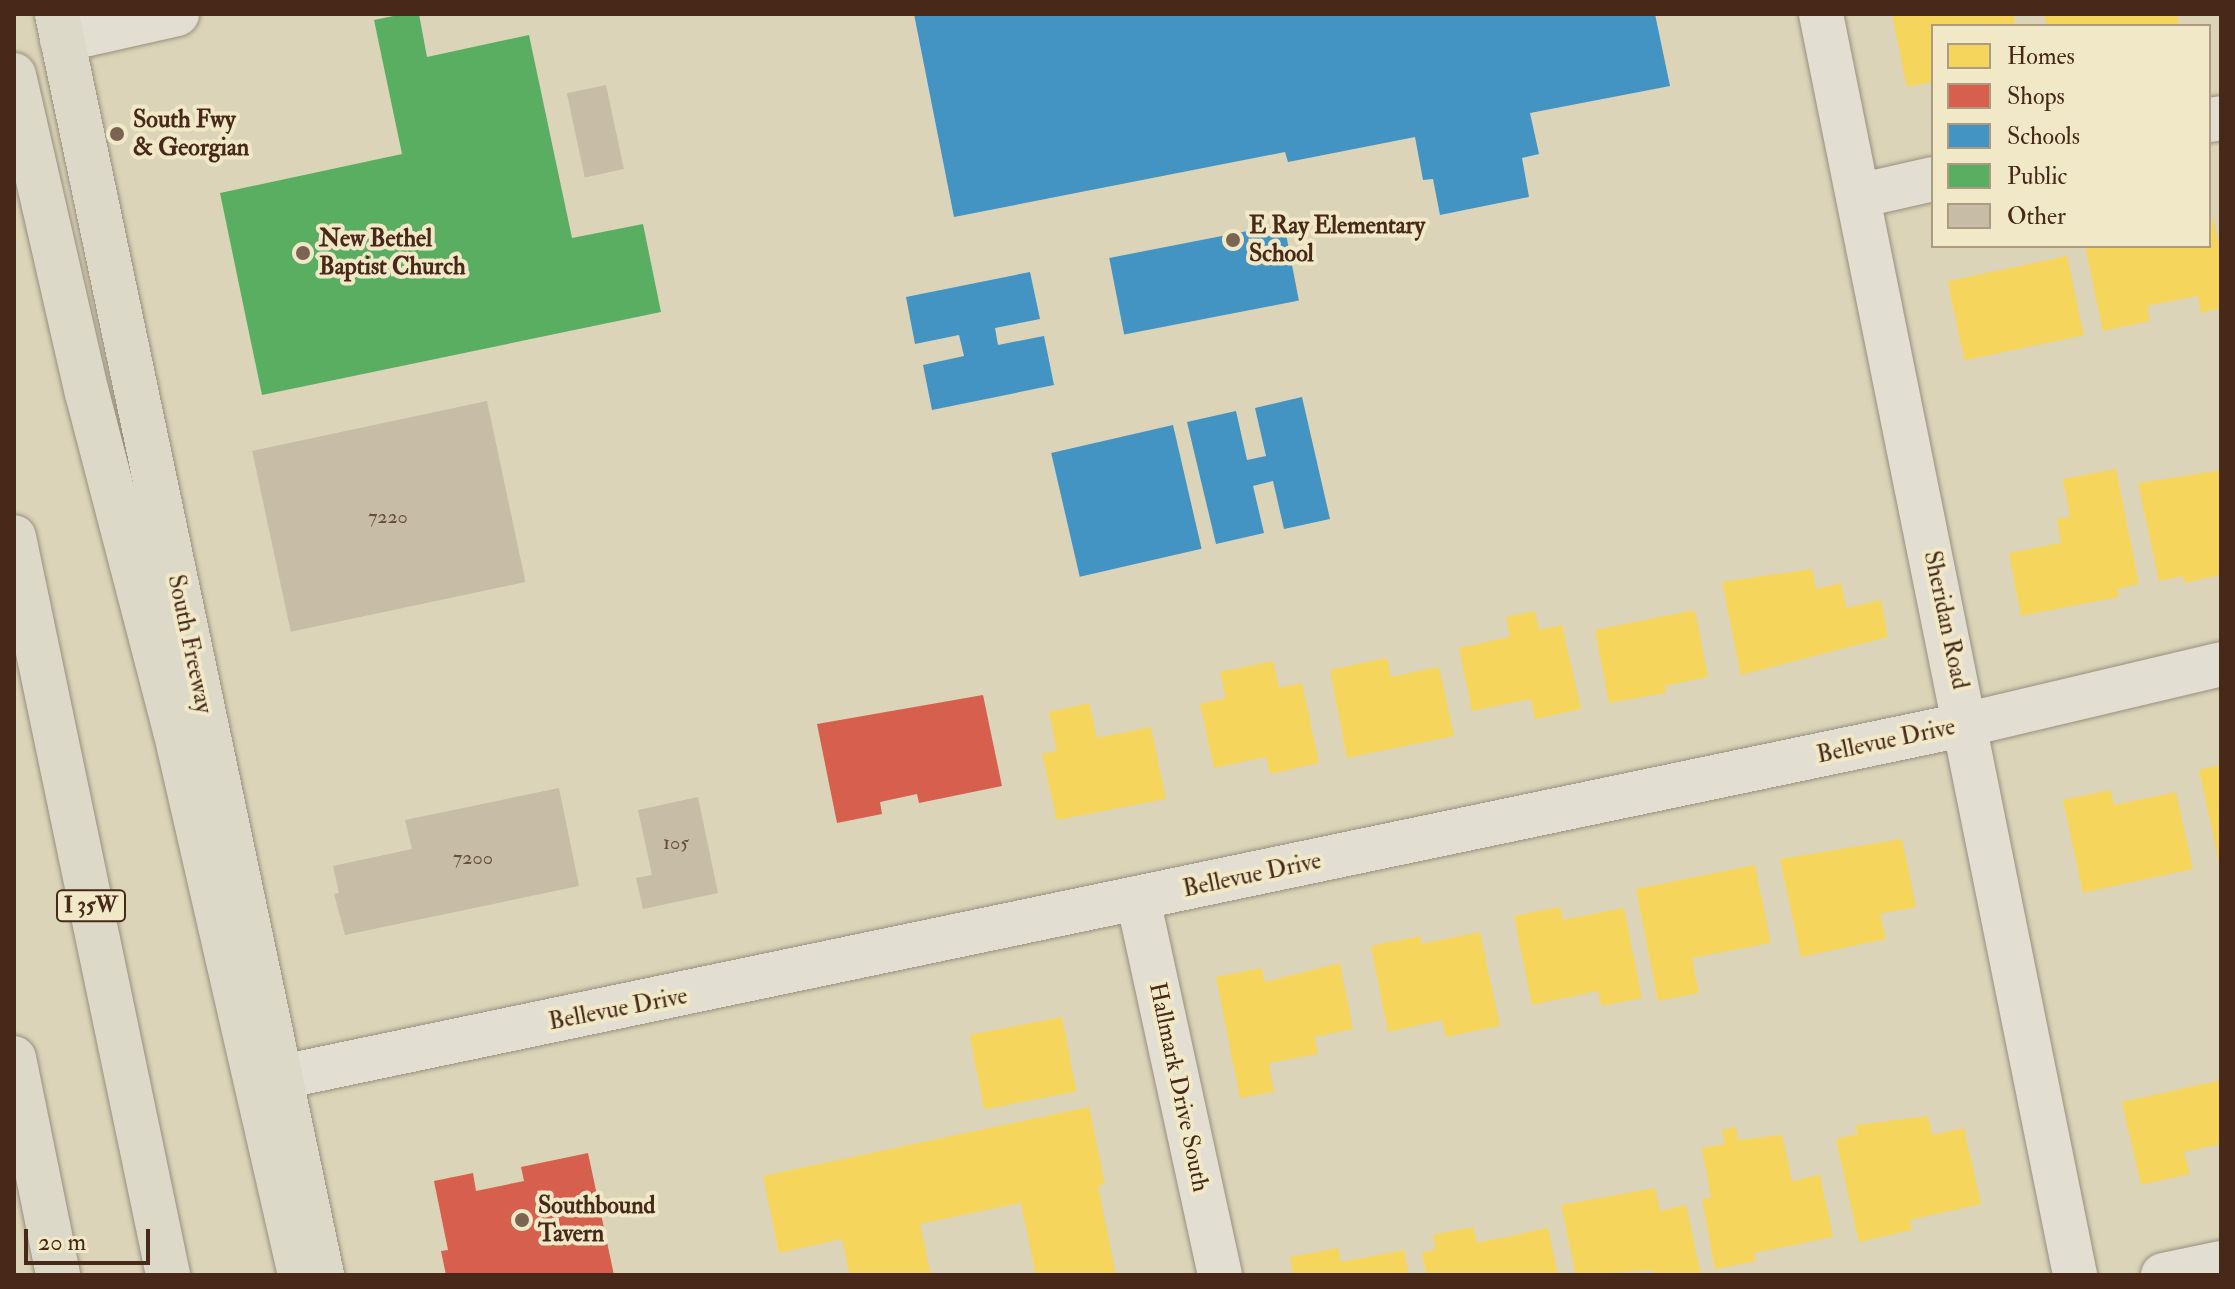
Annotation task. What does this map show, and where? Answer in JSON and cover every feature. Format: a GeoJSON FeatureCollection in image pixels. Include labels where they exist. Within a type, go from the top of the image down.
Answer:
{"type":"FeatureCollection","features":[{"type":"Feature","properties":{"kind":"main road","name":"South Freeway"},"geometry":{"type":"LineString","coordinates":[[60,27],[322,1275]]}},
{"type":"Feature","properties":{"kind":"main road"},"geometry":{"type":"LineString","coordinates":[[14,75],[87,393],[175,730],[300,1275]]}},
{"type":"Feature","properties":{"kind":"main road","name":"I 35W"},"geometry":{"type":"LineString","coordinates":[[14,537],[168,1275]]}},
{"type":"Feature","properties":{"kind":"main road"},"geometry":{"type":"LineString","coordinates":[[14,1058],[58,1275]]}},
{"type":"Feature","properties":{"kind":"street"},"geometry":{"type":"LineString","coordinates":[[60,27],[177,14]]}},
{"type":"Feature","properties":{"kind":"street","name":"Sheridan Road"},"geometry":{"type":"LineString","coordinates":[[1821,14],[1968,724],[2075,1275]]}},
{"type":"Feature","properties":{"kind":"street"},"geometry":{"type":"LineString","coordinates":[[1858,196],[1931,179]]}},
{"type":"Feature","properties":{"kind":"street","name":"Bellevue Drive"},"geometry":{"type":"LineString","coordinates":[[282,1077],[1968,724],[2221,664]]}},
{"type":"Feature","properties":{"kind":"street","name":"Hallmark Drive South"},"geometry":{"type":"LineString","coordinates":[[1138,899],[1220,1275]]}},
{"type":"Feature","properties":{"kind":"street"},"geometry":{"type":"LineString","coordinates":[[2163,1275],[2221,1263]]}},
{"type":"Feature","properties":{"kind":"building: Homes"},"geometry":{"type":"Polygon","coordinates":[[[1892,14],[2014,14],[2016,24],[1931,24],[1931,82],[1907,87],[1892,14]]]}},
{"type":"Feature","properties":{"kind":"building: Homes"},"geometry":{"type":"Polygon","coordinates":[[[2044,14],[2177,14],[2179,24],[2046,24],[2044,14]]]}},
{"type":"Feature","properties":{"kind":"building: Homes"},"geometry":{"type":"Polygon","coordinates":[[[2213,216],[2221,256],[2221,308],[2201,313],[2198,296],[2147,306],[2150,321],[2103,331],[2085,248],[2211,248],[2213,216]]]}},
{"type":"Feature","properties":{"kind":"building: Homes"},"geometry":{"type":"Polygon","coordinates":[[[2067,256],[2084,335],[1965,361],[1948,281],[2067,256]]]}},
{"type":"Feature","properties":{"kind":"building: Homes"},"geometry":{"type":"Polygon","coordinates":[[[2116,469],[2139,584],[2117,589],[2119,597],[2021,616],[2009,553],[2061,543],[2057,519],[2070,517],[2063,479],[2116,469]]]}},
{"type":"Feature","properties":{"kind":"building: Homes"},"geometry":{"type":"Polygon","coordinates":[[[2221,470],[2221,575],[2184,583],[2183,576],[2159,581],[2138,483],[2221,470]]]}},
{"type":"Feature","properties":{"kind":"building: Homes"},"geometry":{"type":"Polygon","coordinates":[[[1812,569],[1816,589],[1841,583],[1846,608],[1881,600],[1888,637],[1741,675],[1722,582],[1812,569]]]}},
{"type":"Feature","properties":{"kind":"building: Homes"},"geometry":{"type":"Polygon","coordinates":[[[1695,610],[1708,677],[1665,686],[1666,693],[1609,703],[1595,630],[1695,610]]]}},
{"type":"Feature","properties":{"kind":"building: Homes"},"geometry":{"type":"Polygon","coordinates":[[[1535,611],[1539,630],[1562,625],[1581,709],[1535,719],[1531,699],[1472,711],[1459,648],[1510,637],[1506,617],[1535,611]]]}},
{"type":"Feature","properties":{"kind":"building: Homes"},"geometry":{"type":"Polygon","coordinates":[[[1387,658],[1391,677],[1439,667],[1454,736],[1347,758],[1330,670],[1387,658]]]}},
{"type":"Feature","properties":{"kind":"building: Homes"},"geometry":{"type":"Polygon","coordinates":[[[1273,661],[1279,688],[1302,683],[1319,763],[1270,774],[1266,757],[1214,768],[1200,704],[1226,698],[1220,672],[1273,661]]]}},
{"type":"Feature","properties":{"kind":"building: Homes"},"geometry":{"type":"Polygon","coordinates":[[[1089,703],[1097,738],[1151,727],[1166,799],[1057,820],[1042,754],[1057,751],[1049,712],[1089,703]]]}},
{"type":"Feature","properties":{"kind":"building: Homes"},"geometry":{"type":"Polygon","coordinates":[[[2221,765],[2221,866],[2220,866],[2199,770],[2221,765]]]}},
{"type":"Feature","properties":{"kind":"building: Homes"},"geometry":{"type":"Polygon","coordinates":[[[2111,790],[2114,805],[2176,792],[2193,869],[2083,893],[2063,800],[2111,790]]]}},
{"type":"Feature","properties":{"kind":"building: Homes"},"geometry":{"type":"Polygon","coordinates":[[[1902,839],[1916,907],[1880,914],[1886,939],[1801,957],[1780,859],[1902,839]]]}},
{"type":"Feature","properties":{"kind":"building: Homes"},"geometry":{"type":"Polygon","coordinates":[[[1755,865],[1771,943],[1692,958],[1699,993],[1658,1001],[1636,889],[1755,865]]]}},
{"type":"Feature","properties":{"kind":"building: Homes"},"geometry":{"type":"Polygon","coordinates":[[[1560,907],[1563,920],[1624,908],[1642,998],[1602,1006],[1598,991],[1532,1005],[1514,916],[1560,907]]]}},
{"type":"Feature","properties":{"kind":"building: Homes"},"geometry":{"type":"Polygon","coordinates":[[[1480,932],[1500,1026],[1446,1037],[1442,1020],[1388,1032],[1371,946],[1420,936],[1421,944],[1480,932]]]}},
{"type":"Feature","properties":{"kind":"building: Homes"},"geometry":{"type":"Polygon","coordinates":[[[1340,963],[1353,1029],[1314,1037],[1318,1054],[1269,1063],[1274,1092],[1240,1098],[1216,977],[1262,968],[1265,982],[1340,963]]]}},
{"type":"Feature","properties":{"kind":"building: Homes"},"geometry":{"type":"Polygon","coordinates":[[[1062,1017],[1077,1092],[984,1110],[970,1035],[1062,1017]]]}},
{"type":"Feature","properties":{"kind":"building: Homes"},"geometry":{"type":"Polygon","coordinates":[[[2221,1080],[2221,1144],[2184,1152],[2190,1174],[2141,1185],[2122,1102],[2221,1080]]]}},
{"type":"Feature","properties":{"kind":"building: Homes"},"geometry":{"type":"Polygon","coordinates":[[[1089,1107],[1105,1184],[1098,1186],[1116,1275],[1036,1275],[1021,1203],[920,1224],[931,1275],[850,1275],[842,1239],[779,1253],[763,1176],[1089,1107]]]}},
{"type":"Feature","properties":{"kind":"building: Homes"},"geometry":{"type":"Polygon","coordinates":[[[1928,1116],[1932,1135],[1964,1128],[1981,1204],[1910,1220],[1912,1230],[1859,1242],[1836,1139],[1858,1134],[1856,1125],[1928,1116]]]}},
{"type":"Feature","properties":{"kind":"building: Homes"},"geometry":{"type":"Polygon","coordinates":[[[1736,1127],[1738,1140],[1782,1135],[1792,1181],[1820,1175],[1833,1237],[1754,1253],[1756,1261],[1715,1269],[1702,1199],[1711,1198],[1702,1148],[1725,1144],[1722,1130],[1736,1127]]]}},
{"type":"Feature","properties":{"kind":"building: Homes"},"geometry":{"type":"Polygon","coordinates":[[[1655,1188],[1660,1211],[1686,1205],[1701,1275],[1654,1275],[1653,1270],[1576,1275],[1561,1205],[1655,1188]]]}},
{"type":"Feature","properties":{"kind":"building: Homes"},"geometry":{"type":"Polygon","coordinates":[[[1473,1227],[1477,1243],[1548,1228],[1558,1275],[1427,1275],[1422,1253],[1436,1249],[1433,1235],[1473,1227]]]}},
{"type":"Feature","properties":{"kind":"building: Homes"},"geometry":{"type":"Polygon","coordinates":[[[1338,1248],[1341,1262],[1404,1250],[1409,1275],[1293,1275],[1290,1257],[1338,1248]]]}},
{"type":"Feature","properties":{"kind":"building: Shops"},"geometry":{"type":"Polygon","coordinates":[[[983,695],[1002,786],[919,803],[917,794],[880,802],[882,814],[837,823],[817,724],[983,695]]]}},
{"type":"Feature","properties":{"kind":"building: Shops","name":"Southbound Tavern"},"geometry":{"type":"Polygon","coordinates":[[[588,1153],[614,1275],[446,1275],[441,1251],[448,1250],[434,1181],[473,1173],[476,1191],[524,1181],[521,1167],[588,1153]]]}},
{"type":"Feature","properties":{"kind":"building: Schools"},"geometry":{"type":"Polygon","coordinates":[[[914,14],[1655,14],[1670,86],[1530,113],[1539,154],[1522,158],[1529,197],[1440,215],[1433,179],[1423,180],[1415,137],[1288,162],[1285,152],[954,217],[914,14]]]}},
{"type":"Feature","properties":{"kind":"building: Schools"},"geometry":{"type":"Polygon","coordinates":[[[1284,224],[1299,301],[1124,335],[1109,258],[1284,224]]]}},
{"type":"Feature","properties":{"kind":"building: Schools"},"geometry":{"type":"Polygon","coordinates":[[[1030,272],[1040,319],[995,328],[998,345],[1044,336],[1054,385],[932,410],[923,365],[964,356],[959,335],[915,344],[906,297],[1030,272]]]}},
{"type":"Feature","properties":{"kind":"building: Schools"},"geometry":{"type":"Polygon","coordinates":[[[1302,397],[1330,519],[1284,529],[1273,481],[1253,486],[1264,533],[1216,544],[1187,422],[1236,411],[1247,460],[1266,456],[1255,408],[1302,397]]]}},
{"type":"Feature","properties":{"kind":"building: Schools"},"geometry":{"type":"Polygon","coordinates":[[[1173,425],[1202,549],[1080,577],[1051,453],[1173,425]]]}},
{"type":"Feature","properties":{"kind":"building: Public"},"geometry":{"type":"Polygon","coordinates":[[[419,14],[427,57],[529,35],[572,238],[643,224],[661,312],[262,395],[220,193],[402,154],[374,20],[419,14]]]}},
{"type":"Feature","properties":{"kind":"building: Other"},"geometry":{"type":"Polygon","coordinates":[[[606,85],[624,169],[585,177],[567,93],[606,85]]]}},
{"type":"Feature","properties":{"kind":"building: Other"},"geometry":{"type":"Polygon","coordinates":[[[487,401],[525,582],[291,632],[252,451],[487,401]]]}},
{"type":"Feature","properties":{"kind":"building: Other"},"geometry":{"type":"Polygon","coordinates":[[[559,788],[579,886],[345,935],[334,894],[339,893],[333,866],[412,849],[405,820],[559,788]]]}},
{"type":"Feature","properties":{"kind":"building: Other"},"geometry":{"type":"Polygon","coordinates":[[[698,797],[718,893],[643,909],[636,878],[652,875],[638,810],[698,797]]]}},
{"type":"Feature","properties":{"kind":"place","name":"South Fwy & Georgian"},"geometry":{"type":"Point","coordinates":[117,134]}},
{"type":"Feature","properties":{"kind":"place","name":"E Ray Elementary School"},"geometry":{"type":"Point","coordinates":[1233,240]}},
{"type":"Feature","properties":{"kind":"place","name":"New Bethel Baptist Church"},"geometry":{"type":"Point","coordinates":[303,253]}},
{"type":"Feature","properties":{"kind":"place","name":"Southbound Tavern"},"geometry":{"type":"Point","coordinates":[522,1220]}}]}
